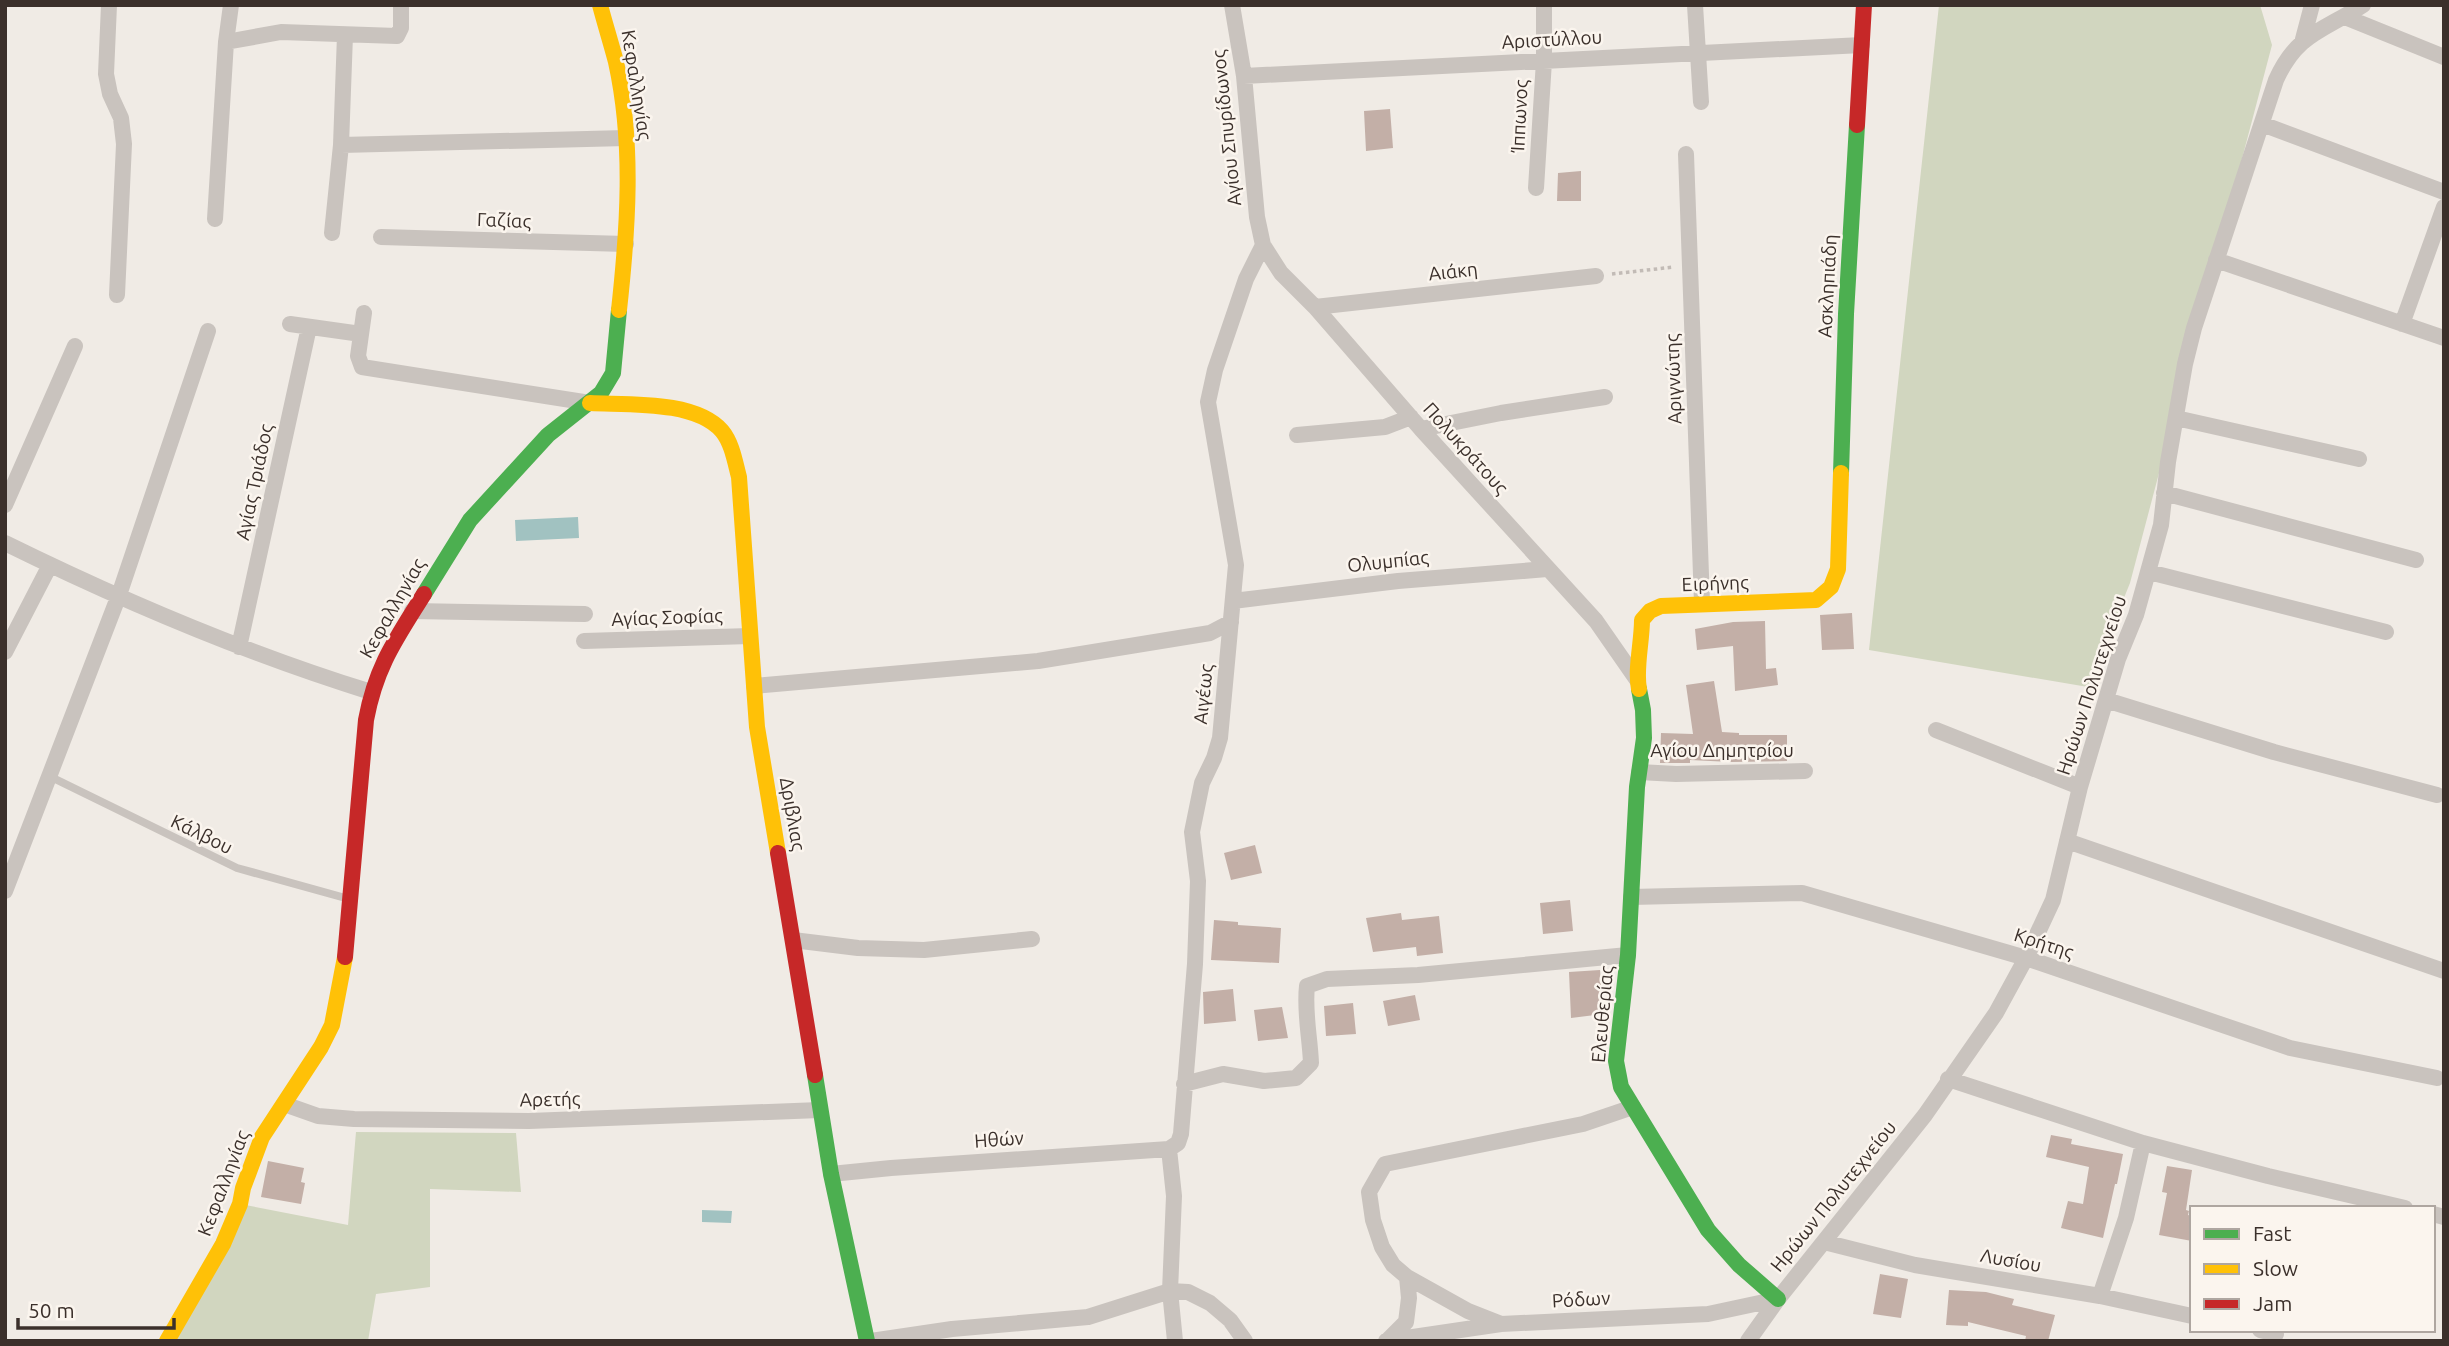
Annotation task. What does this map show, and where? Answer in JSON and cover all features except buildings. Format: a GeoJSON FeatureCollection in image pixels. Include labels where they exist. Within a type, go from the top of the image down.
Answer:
{"type":"FeatureCollection","features":[{"type":"Feature","properties":{"kind":"street"},"geometry":{"type":"LineString","coordinates":[[109,5],[106,74],[110,94],[121,118],[124,144],[117,295]]}},
{"type":"Feature","properties":{"kind":"street"},"geometry":{"type":"LineString","coordinates":[[215,219],[226,42],[231,5]]}},
{"type":"Feature","properties":{"kind":"street"},"geometry":{"type":"LineString","coordinates":[[226,42],[281,32],[397,36],[401,28],[401,5]]}},
{"type":"Feature","properties":{"kind":"street","name":"Κεφαλληνίας"},"geometry":{"type":"LineString","coordinates":[[167,1341],[223,1244],[268,1126],[321,1047],[332,1025],[343,975],[360,761],[370,692],[382,662],[470,520],[548,435],[590,403],[609,383],[613,373],[626,244],[628,191],[626,138],[616,64],[600,5]]}},
{"type":"Feature","properties":{"kind":"street","name":"Αγίου Σπυρίδωνος"},"geometry":{"type":"LineString","coordinates":[[1232,5],[1244,76],[1257,217],[1263,245]]}},
{"type":"Feature","properties":{"kind":"street","name":"Ίππωνος"},"geometry":{"type":"LineString","coordinates":[[1536,188],[1544,61],[1544,5]]}},
{"type":"Feature","properties":{"kind":"street"},"geometry":{"type":"LineString","coordinates":[[1695,5],[1701,102]]}},
{"type":"Feature","properties":{"kind":"street","name":"Ασκληπιάδη"},"geometry":{"type":"LineString","coordinates":[[1838,569],[1846,314],[1864,5]]}},
{"type":"Feature","properties":{"kind":"street"},"geometry":{"type":"LineString","coordinates":[[2303,39],[2312,5]]}},
{"type":"Feature","properties":{"kind":"street","name":"Ηρώων Πολυτεχνείου"},"geometry":{"type":"LineString","coordinates":[[1748,1341],[1778,1299],[1925,1115],[1996,1013],[2053,901],[2080,786],[2118,659],[2136,615],[2161,525],[2185,364],[2194,328],[2262,124],[2285,61],[2303,39],[2364,5]]}},
{"type":"Feature","properties":{"kind":"street"},"geometry":{"type":"LineString","coordinates":[[2345,17],[2444,57]]}},
{"type":"Feature","properties":{"kind":"street"},"geometry":{"type":"LineString","coordinates":[[332,233],[341,145],[345,35]]}},
{"type":"Feature","properties":{"kind":"street","name":"Αριστύλλου"},"geometry":{"type":"LineString","coordinates":[[1244,76],[1862,45]]}},
{"type":"Feature","properties":{"kind":"street"},"geometry":{"type":"LineString","coordinates":[[2262,124],[2444,192]]}},
{"type":"Feature","properties":{"kind":"street"},"geometry":{"type":"LineString","coordinates":[[341,145],[626,138]]}},
{"type":"Feature","properties":{"kind":"street","name":"Αριγνώτης"},"geometry":{"type":"LineString","coordinates":[[1686,154],[1702,603]]}},
{"type":"Feature","properties":{"kind":"street"},"geometry":{"type":"LineString","coordinates":[[2402,324],[2444,206]]}},
{"type":"Feature","properties":{"kind":"street","name":"Γαζίας"},"geometry":{"type":"LineString","coordinates":[[381,237],[626,244]]}},
{"type":"Feature","properties":{"kind":"street","name":"Πολυκράτους"},"geometry":{"type":"LineString","coordinates":[[1263,245],[1281,273],[1315,307],[1596,621],[1637,680]]}},
{"type":"Feature","properties":{"kind":"street","name":"Αιγέως"},"geometry":{"type":"LineString","coordinates":[[1169,1149],[1178,1143],[1181,1133],[1195,964],[1198,881],[1192,832],[1202,783],[1220,738],[1233,601],[1235,551],[1208,402],[1214,370],[1246,279],[1263,245]]}},
{"type":"Feature","properties":{"kind":"street"},"geometry":{"type":"LineString","coordinates":[[2216,260],[2444,338]]}},
{"type":"Feature","properties":{"kind":"street","name":"Αιάκη"},"geometry":{"type":"LineString","coordinates":[[1315,307],[1596,276]]}},
{"type":"Feature","properties":{"kind":"street"},"geometry":{"type":"LineString","coordinates":[[364,313],[358,356],[362,367],[590,403]]}},
{"type":"Feature","properties":{"kind":"street"},"geometry":{"type":"LineString","coordinates":[[290,324],[361,334]]}},
{"type":"Feature","properties":{"kind":"street","name":"Αγίας Τριάδος"},"geometry":{"type":"LineString","coordinates":[[239,647],[309,327]]}},
{"type":"Feature","properties":{"kind":"street"},"geometry":{"type":"LineString","coordinates":[[5,891],[119,595],[208,331]]}},
{"type":"Feature","properties":{"kind":"street"},"geometry":{"type":"LineString","coordinates":[[5,505],[75,345]]}},
{"type":"Feature","properties":{"kind":"street"},"geometry":{"type":"LineString","coordinates":[[1297,435],[1500,413],[1605,397]]}},
{"type":"Feature","properties":{"kind":"street","name":"Δριβλιας"},"geometry":{"type":"LineString","coordinates":[[590,403],[696,412],[723,431],[733,451],[739,477],[757,727],[831,1174],[869,1341]]}},
{"type":"Feature","properties":{"kind":"street"},"geometry":{"type":"LineString","coordinates":[[2176,418],[2359,459]]}},
{"type":"Feature","properties":{"kind":"street"},"geometry":{"type":"LineString","coordinates":[[2164,493],[2416,560]]}},
{"type":"Feature","properties":{"kind":"street"},"geometry":{"type":"LineString","coordinates":[[5,542],[50,565],[239,647],[370,692]]}},
{"type":"Feature","properties":{"kind":"street"},"geometry":{"type":"LineString","coordinates":[[5,652],[50,565]]}},
{"type":"Feature","properties":{"kind":"street","name":"Ολυμπίας"},"geometry":{"type":"LineString","coordinates":[[1233,601],[1386,582],[1547,569]]}},
{"type":"Feature","properties":{"kind":"street","name":"Ειρήνης"},"geometry":{"type":"LineString","coordinates":[[1637,680],[1642,620],[1650,611],[1661,606],[1702,603],[1816,600],[1831,587],[1838,569]]}},
{"type":"Feature","properties":{"kind":"street"},"geometry":{"type":"LineString","coordinates":[[2149,572],[2386,632]]}},
{"type":"Feature","properties":{"kind":"street"},"geometry":{"type":"LineString","coordinates":[[412,611],[584,614]]}},
{"type":"Feature","properties":{"kind":"street"},"geometry":{"type":"LineString","coordinates":[[754,686],[1038,661],[1210,633],[1231,622]]}},
{"type":"Feature","properties":{"kind":"street","name":"Αγίας Σοφίας"},"geometry":{"type":"LineString","coordinates":[[584,641],[750,636]]}},
{"type":"Feature","properties":{"kind":"street","name":"Ελευθερίας"},"geometry":{"type":"LineString","coordinates":[[1637,680],[1643,710],[1644,738],[1639,772],[1628,955],[1616,1061],[1621,1087],[1707,1230],[1739,1265],[1778,1299]]}},
{"type":"Feature","properties":{"kind":"street"},"geometry":{"type":"LineString","coordinates":[[2106,699],[2274,752],[2437,795]]}},
{"type":"Feature","properties":{"kind":"street"},"geometry":{"type":"LineString","coordinates":[[1936,730],[2080,786]]}},
{"type":"Feature","properties":{"kind":"street","name":"Αγίου Δημητρίου"},"geometry":{"type":"LineString","coordinates":[[1639,772],[1676,774],[1805,771]]}},
{"type":"Feature","properties":{"kind":"street"},"geometry":{"type":"LineString","coordinates":[[2067,841],[2444,971]]}},
{"type":"Feature","properties":{"kind":"street","name":"Κρήτης"},"geometry":{"type":"LineString","coordinates":[[1631,897],[1802,893],[2026,958],[2290,1048],[2437,1078]]}},
{"type":"Feature","properties":{"kind":"street"},"geometry":{"type":"LineString","coordinates":[[793,940],[858,948],[924,950],[1032,939]]}},
{"type":"Feature","properties":{"kind":"street"},"geometry":{"type":"LineString","coordinates":[[1184,1084],[1223,1074],[1264,1081],[1296,1078],[1311,1063],[1305,1008],[1307,986],[1327,979],[1418,975],[1628,955]]}},
{"type":"Feature","properties":{"kind":"street"},"geometry":{"type":"LineString","coordinates":[[1948,1079],[2143,1143],[2396,1206]]}},
{"type":"Feature","properties":{"kind":"street","name":"Αρετής"},"geometry":{"type":"LineString","coordinates":[[284,1104],[318,1116],[368,1119],[529,1121],[820,1111]]}},
{"type":"Feature","properties":{"kind":"street"},"geometry":{"type":"LineString","coordinates":[[1501,1324],[1468,1311],[1407,1277],[1393,1265],[1382,1247],[1369,1192],[1385,1164],[1583,1124],[1633,1107]]}},
{"type":"Feature","properties":{"kind":"street"},"geometry":{"type":"LineString","coordinates":[[2101,1296],[2126,1218],[2143,1143]]}},
{"type":"Feature","properties":{"kind":"street"},"geometry":{"type":"LineString","coordinates":[[1169,1149],[1174,1196],[1170,1290],[1175,1341]]}},
{"type":"Feature","properties":{"kind":"street","name":"Ηθών"},"geometry":{"type":"LineString","coordinates":[[831,1174],[1169,1149]]}},
{"type":"Feature","properties":{"kind":"street","name":"Λυσίου"},"geometry":{"type":"LineString","coordinates":[[1824,1242],[1915,1265],[2101,1296],[2190,1316]]}},
{"type":"Feature","properties":{"kind":"street"},"geometry":{"type":"LineString","coordinates":[[1387,1340],[1406,1322],[1409,1298],[1407,1277]]}},
{"type":"Feature","properties":{"kind":"street"},"geometry":{"type":"LineString","coordinates":[[869,1341],[952,1329],[1088,1317],[1170,1290],[1188,1292],[1210,1303],[1230,1320],[1245,1341]]}},
{"type":"Feature","properties":{"kind":"street","name":"Ρόδων"},"geometry":{"type":"LineString","coordinates":[[1387,1340],[1501,1324],[1708,1314],[1778,1299]]}},
{"type":"Feature","properties":{"kind":"lane","name":"Κάλβου"},"geometry":{"type":"LineString","coordinates":[[49,776],[237,868],[349,900]]}},
{"type":"Feature","properties":{"kind":"path"},"geometry":{"type":"LineString","coordinates":[[1596,276],[1690,265]]}},
{"type":"Feature","properties":{"kind":"green space"},"geometry":{"type":"Polygon","coordinates":[[[1939,5],[2260,5],[2272,45],[2130,583],[2088,687],[1869,650],[1939,5]]]}},
{"type":"Feature","properties":{"kind":"green space"},"geometry":{"type":"Polygon","coordinates":[[[356,1132],[516,1133],[521,1192],[430,1189],[430,1287],[376,1294],[368,1341],[163,1341],[240,1204],[348,1225],[356,1132]]]}},
{"type":"Feature","properties":{"kind":"water"},"geometry":{"type":"Polygon","coordinates":[[[578,517],[579,538],[516,541],[515,520],[578,517]]]}},
{"type":"Feature","properties":{"kind":"water"},"geometry":{"type":"Polygon","coordinates":[[[702,1210],[732,1211],[731,1223],[702,1222],[702,1210]]]}},
{"type":"Feature","properties":{"kind":"traffic: fast"},"geometry":{"type":"LineString","coordinates":[[1841,473],[1846,314],[1857,125]]}},
{"type":"Feature","properties":{"kind":"traffic: fast"},"geometry":{"type":"LineString","coordinates":[[424,594],[470,520],[548,435],[601,393],[613,373],[619,310]]}},
{"type":"Feature","properties":{"kind":"traffic: fast"},"geometry":{"type":"LineString","coordinates":[[1639,689],[1644,738],[1637,787],[1628,955],[1616,1061],[1621,1087],[1708,1230],[1739,1265],[1778,1299]]}},
{"type":"Feature","properties":{"kind":"traffic: fast"},"geometry":{"type":"LineString","coordinates":[[815,1075],[831,1174],[867,1341]]}},
{"type":"Feature","properties":{"kind":"traffic: slow"},"geometry":{"type":"LineString","coordinates":[[600,5],[622,93],[627,155],[627,217],[619,310]]}},
{"type":"Feature","properties":{"kind":"traffic: slow"},"geometry":{"type":"LineString","coordinates":[[590,403],[660,406],[695,414],[722,431],[731,447],[739,477],[757,727],[778,853]]}},
{"type":"Feature","properties":{"kind":"traffic: slow"},"geometry":{"type":"LineString","coordinates":[[1639,689],[1642,620],[1650,611],[1661,606],[1816,600],[1831,587],[1838,569],[1841,473]]}},
{"type":"Feature","properties":{"kind":"traffic: slow"},"geometry":{"type":"LineString","coordinates":[[167,1341],[223,1244],[240,1204],[243,1188],[262,1137],[321,1047],[332,1025],[345,957]]}},
{"type":"Feature","properties":{"kind":"traffic: jam"},"geometry":{"type":"LineString","coordinates":[[1857,125],[1864,5]]}},
{"type":"Feature","properties":{"kind":"traffic: jam"},"geometry":{"type":"LineString","coordinates":[[345,957],[366,720],[370,701],[381,668],[424,594]]}},
{"type":"Feature","properties":{"kind":"traffic: jam"},"geometry":{"type":"LineString","coordinates":[[778,853],[815,1075]]}}]}
